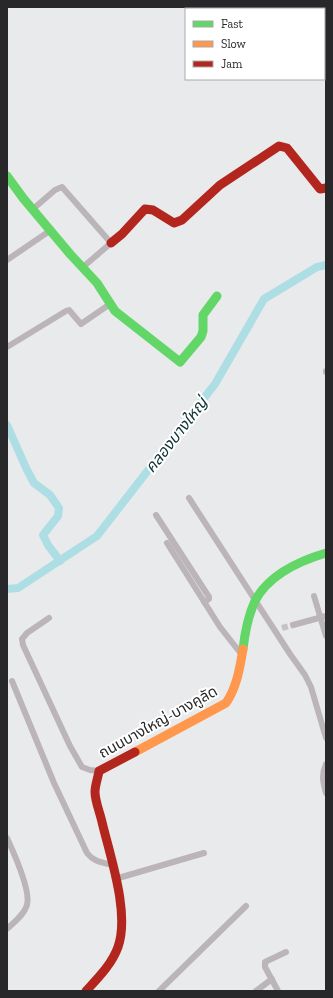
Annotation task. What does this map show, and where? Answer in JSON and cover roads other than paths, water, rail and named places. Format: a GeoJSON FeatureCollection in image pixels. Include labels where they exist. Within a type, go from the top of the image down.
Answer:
{"type":"FeatureCollection","features":[{"type":"Feature","properties":{"kind":"street"},"geometry":{"type":"LineString","coordinates":[[83,267],[122,234],[145,209],[153,210],[174,223],[182,220],[220,185],[279,146],[287,148],[320,189],[326,188]]}},
{"type":"Feature","properties":{"kind":"street"},"geometry":{"type":"LineString","coordinates":[[7,176],[15,188],[70,254],[98,283],[115,311],[124,320],[180,362],[201,337],[203,331],[203,315],[217,296]]}},
{"type":"Feature","properties":{"kind":"street"},"geometry":{"type":"LineString","coordinates":[[33,209],[55,190],[62,187],[111,243]]}},
{"type":"Feature","properties":{"kind":"street"},"geometry":{"type":"LineString","coordinates":[[7,260],[51,230]]}},
{"type":"Feature","properties":{"kind":"street"},"geometry":{"type":"LineString","coordinates":[[7,347],[66,311],[69,310],[81,324],[110,304]]}},
{"type":"Feature","properties":{"kind":"street"},"geometry":{"type":"LineString","coordinates":[[189,498],[305,675],[311,687],[326,738]]}},
{"type":"Feature","properties":{"kind":"street"},"geometry":{"type":"LineString","coordinates":[[156,515],[209,598],[204,602]]}},
{"type":"Feature","properties":{"kind":"street"},"geometry":{"type":"LineString","coordinates":[[166,543],[220,626],[242,655]]}},
{"type":"Feature","properties":{"kind":"street","name":"ถนนบางใหญ่-บางคูลัด"},"geometry":{"type":"LineString","coordinates":[[86,991],[110,963],[115,955],[122,936],[122,911],[94,793],[99,771],[226,703],[235,689],[251,611],[256,600],[263,590],[282,573],[309,558],[326,553]]}},
{"type":"Feature","properties":{"kind":"street"},"geometry":{"type":"LineString","coordinates":[[314,596],[323,617],[326,636]]}},
{"type":"Feature","properties":{"kind":"street"},"geometry":{"type":"LineString","coordinates":[[293,625],[323,617]]}},
{"type":"Feature","properties":{"kind":"street"},"geometry":{"type":"LineString","coordinates":[[49,618],[27,633],[22,639],[23,645],[70,746],[82,767],[99,771]]}},
{"type":"Feature","properties":{"kind":"street"},"geometry":{"type":"LineString","coordinates":[[275,631],[282,628]]}},
{"type":"Feature","properties":{"kind":"street"},"geometry":{"type":"LineString","coordinates":[[12,681],[54,783],[87,853],[92,859],[100,863],[112,865]]}},
{"type":"Feature","properties":{"kind":"street"},"geometry":{"type":"LineString","coordinates":[[326,764],[322,772],[322,778],[326,793]]}},
{"type":"Feature","properties":{"kind":"street"},"geometry":{"type":"LineString","coordinates":[[7,838],[24,881],[27,904],[22,914],[7,929]]}},
{"type":"Feature","properties":{"kind":"street"},"geometry":{"type":"LineString","coordinates":[[115,879],[204,853]]}},
{"type":"Feature","properties":{"kind":"street"},"geometry":{"type":"LineString","coordinates":[[159,991],[246,906]]}},
{"type":"Feature","properties":{"kind":"street"},"geometry":{"type":"LineString","coordinates":[[278,991],[265,966],[265,962],[286,952]]}},
{"type":"Feature","properties":{"kind":"street"},"geometry":{"type":"LineString","coordinates":[[256,991],[272,979]]}},
{"type":"Feature","properties":{"kind":"waterway","name":"คลองบางใหญ่"},"geometry":{"type":"LineString","coordinates":[[7,589],[18,588],[97,536],[215,384],[264,299],[317,267],[326,265]]}},
{"type":"Feature","properties":{"kind":"waterway"},"geometry":{"type":"LineString","coordinates":[[7,425],[34,483],[50,495],[59,508],[58,516],[43,535],[48,545],[60,561]]}},
{"type":"Feature","properties":{"kind":"tunnel"},"geometry":{"type":"LineString","coordinates":[[282,628],[293,625]]}}]}
